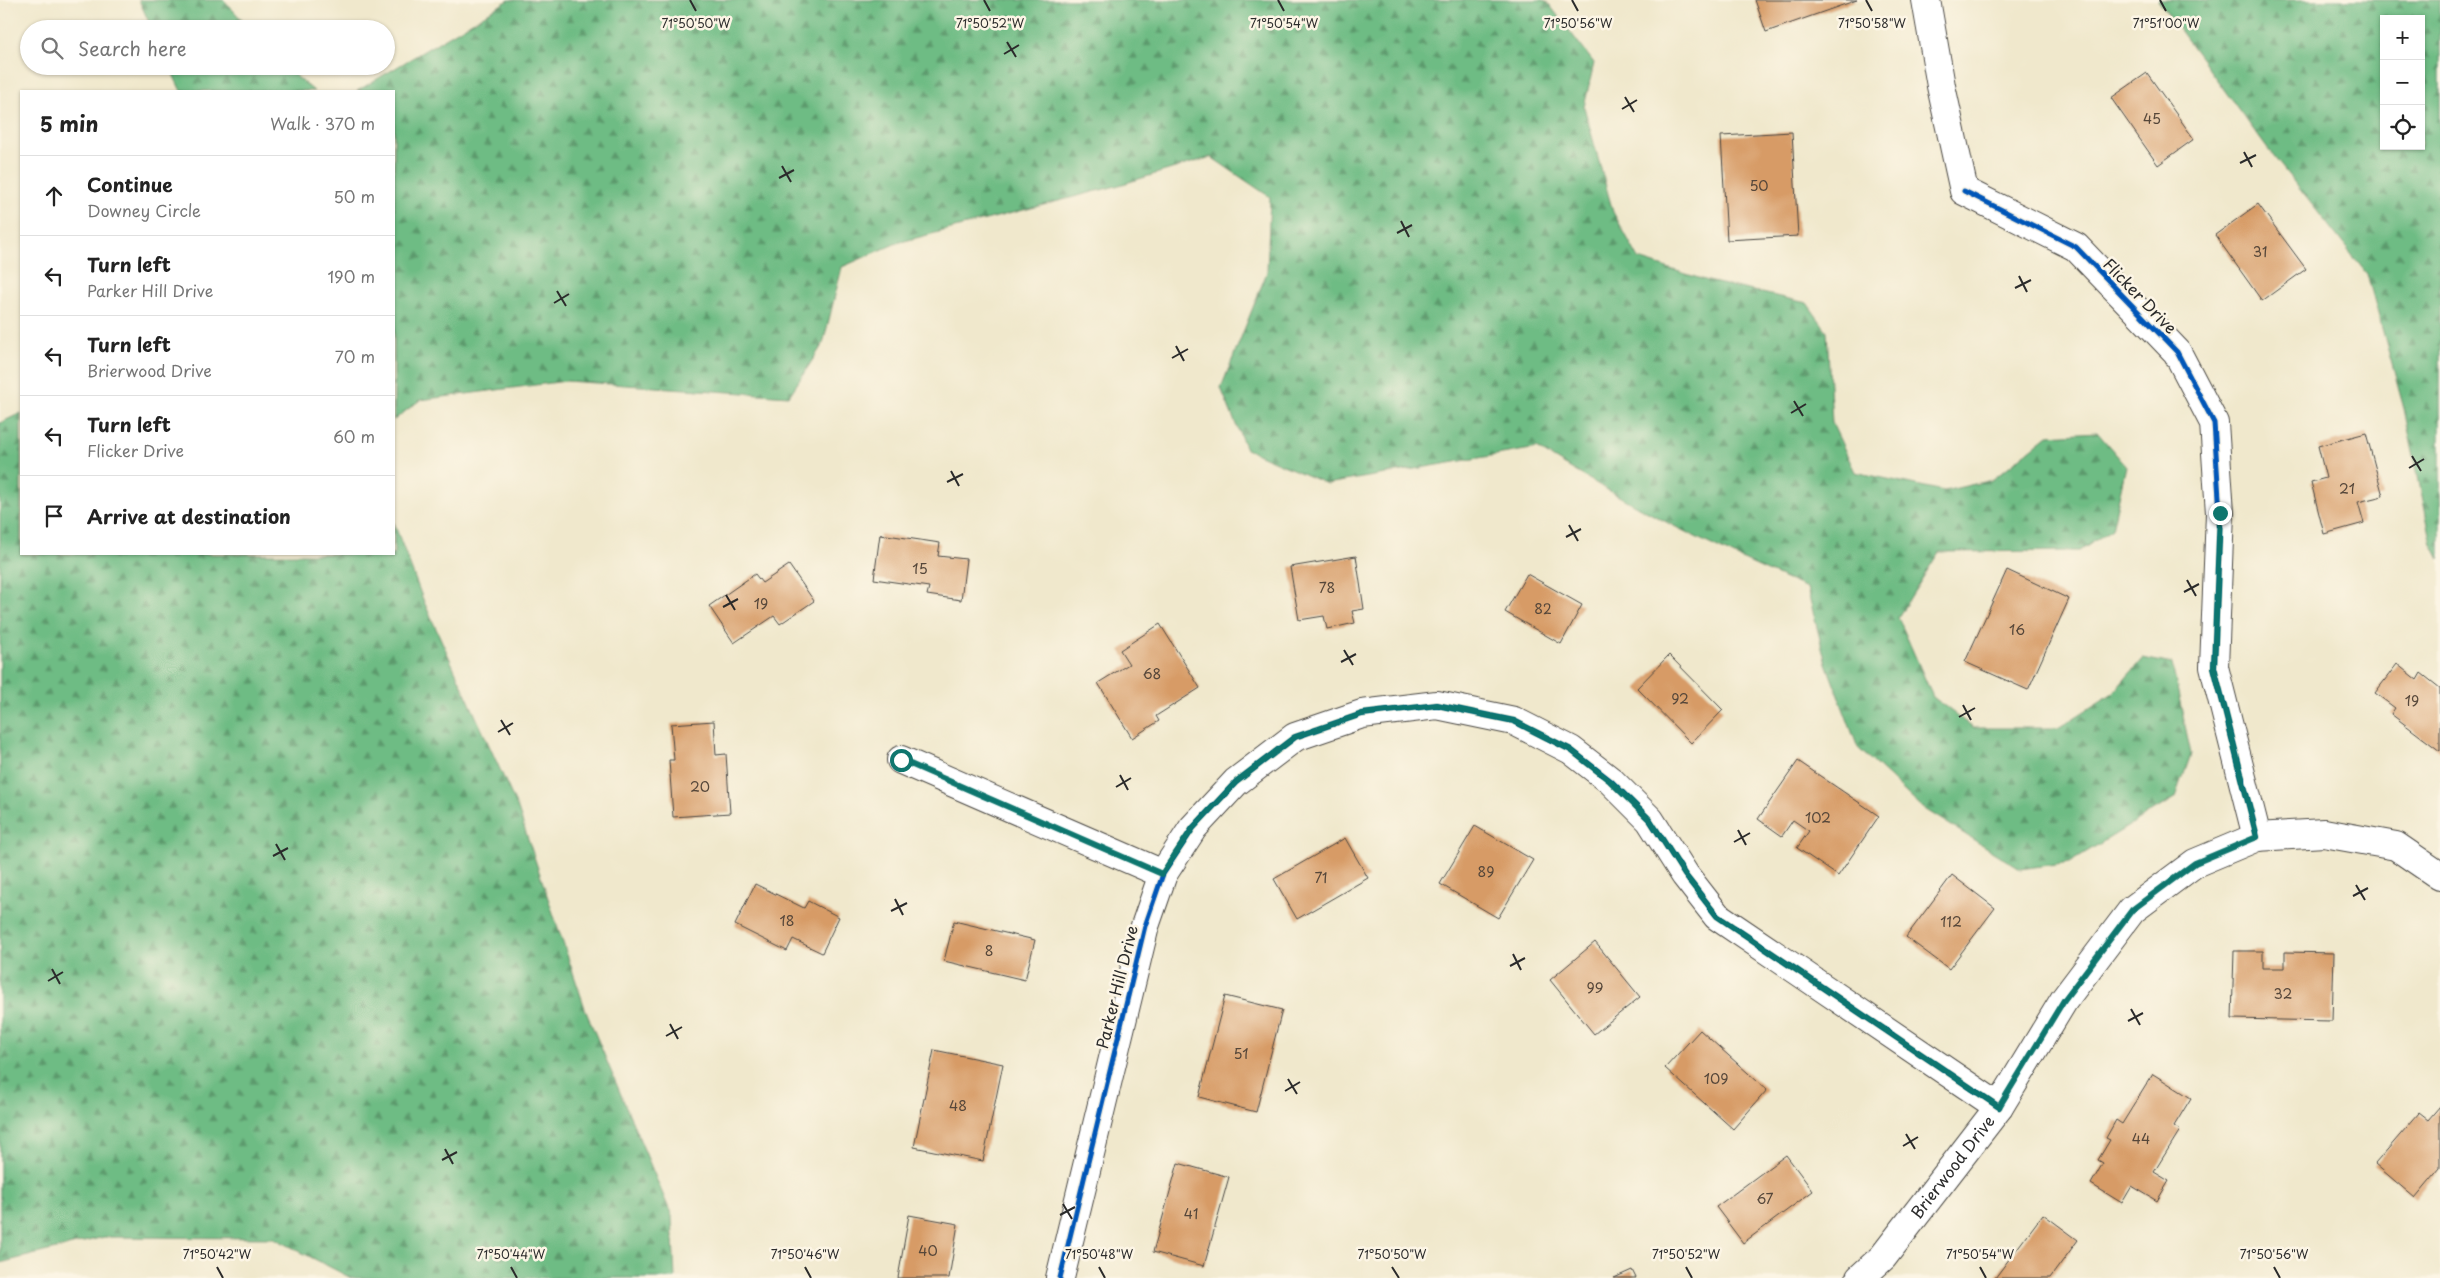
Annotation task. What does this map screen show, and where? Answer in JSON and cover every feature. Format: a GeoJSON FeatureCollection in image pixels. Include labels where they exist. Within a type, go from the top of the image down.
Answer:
{"type":"FeatureCollection","features":[{"type":"Feature","properties":{"kind":"street","name":"Flicker Drive"},"geometry":{"type":"LineString","coordinates":[[1926,0],[1941,86],[1964,191],[2076,247],[2177,352],[2214,423],[2220,513],[2214,667],[2257,837]]}},
{"type":"Feature","properties":{"kind":"street","name":"Parker Hill Drive"},"geometry":{"type":"LineString","coordinates":[[1060,1278],[1145,926],[1162,874],[1193,828],[1236,782],[1295,737],[1362,714],[1437,705],[1514,721],[1571,750],[1610,781],[1650,820],[1685,875],[1717,916],[1999,1107]]}},
{"type":"Feature","properties":{"kind":"street"},"geometry":{"type":"LineString","coordinates":[[901,760],[1162,874]]}},
{"type":"Feature","properties":{"kind":"street","name":"Brierwood Drive"},"geometry":{"type":"LineString","coordinates":[[1860,1278],[1883,1257],[1999,1107],[2064,1000],[2132,910],[2195,863],[2257,837],[2324,833],[2396,846],[2440,876]]}},
{"type":"Feature","properties":{"kind":"green space"},"geometry":{"type":"Polygon","coordinates":[[[139,0],[224,0],[242,20],[148,20],[139,0]]]}},
{"type":"Feature","properties":{"kind":"green space"},"geometry":{"type":"Polygon","coordinates":[[[509,0],[1542,0],[1548,3],[1594,63],[1584,107],[1613,212],[1639,259],[1708,281],[1807,303],[1827,331],[1832,423],[1855,472],[1944,491],[1992,480],[2048,435],[2097,432],[2126,466],[2112,529],[2080,551],[1939,552],[1898,617],[1933,697],[1973,728],[2058,728],[2113,693],[2143,658],[2172,664],[2191,754],[2176,797],[2070,862],[2020,869],[1920,806],[1858,748],[1826,663],[1807,588],[1669,524],[1537,448],[1327,484],[1246,449],[1221,388],[1267,272],[1270,197],[1211,157],[1116,186],[897,243],[842,267],[823,344],[789,396],[566,381],[420,400],[395,419],[395,90],[359,90],[384,75],[395,75],[395,68],[509,0]]]}},
{"type":"Feature","properties":{"kind":"green space"},"geometry":{"type":"Polygon","coordinates":[[[2158,0],[2440,0],[2440,559],[2432,544],[2403,404],[2367,274],[2267,148],[2158,0]]]}},
{"type":"Feature","properties":{"kind":"green space"},"geometry":{"type":"Polygon","coordinates":[[[173,75],[295,75],[313,90],[181,90],[173,75]]]}},
{"type":"Feature","properties":{"kind":"green space"},"geometry":{"type":"Polygon","coordinates":[[[20,413],[20,555],[395,555],[395,526],[424,602],[518,809],[587,1014],[672,1216],[675,1278],[351,1278],[274,1238],[104,1237],[0,1263],[0,423],[20,413]]]}},
{"type":"Feature","properties":{"kind":"building"},"geometry":{"type":"Polygon","coordinates":[[[1755,0],[1857,0],[1766,32],[1755,0]]]}},
{"type":"Feature","properties":{"kind":"building"},"geometry":{"type":"Polygon","coordinates":[[[2147,73],[2194,139],[2158,165],[2111,98],[2147,73]]]}},
{"type":"Feature","properties":{"kind":"building"},"geometry":{"type":"Polygon","coordinates":[[[1792,132],[1798,236],[1727,240],[1721,136],[1792,132]]]}},
{"type":"Feature","properties":{"kind":"building"},"geometry":{"type":"Polygon","coordinates":[[[2258,204],[2306,269],[2262,301],[2215,235],[2258,204]]]}},
{"type":"Feature","properties":{"kind":"building"},"geometry":{"type":"Polygon","coordinates":[[[2366,433],[2383,496],[2358,502],[2364,523],[2324,534],[2311,482],[2326,478],[2318,446],[2366,433]]]}},
{"type":"Feature","properties":{"kind":"building"},"geometry":{"type":"Polygon","coordinates":[[[880,534],[940,543],[938,556],[966,559],[961,600],[927,595],[929,587],[874,579],[880,534]]]}},
{"type":"Feature","properties":{"kind":"building"},"geometry":{"type":"Polygon","coordinates":[[[1356,556],[1364,609],[1352,611],[1355,623],[1327,629],[1324,616],[1299,620],[1290,567],[1356,556]]]}},
{"type":"Feature","properties":{"kind":"building"},"geometry":{"type":"Polygon","coordinates":[[[789,565],[814,601],[780,624],[774,616],[734,643],[709,606],[755,574],[762,583],[789,565]]]}},
{"type":"Feature","properties":{"kind":"building"},"geometry":{"type":"Polygon","coordinates":[[[2007,570],[2069,599],[2028,690],[1965,662],[2007,570]]]}},
{"type":"Feature","properties":{"kind":"building"},"geometry":{"type":"Polygon","coordinates":[[[1527,574],[1582,605],[1561,644],[1505,612],[1527,574]]]}},
{"type":"Feature","properties":{"kind":"building"},"geometry":{"type":"Polygon","coordinates":[[[1160,624],[1200,688],[1156,716],[1159,721],[1132,738],[1098,683],[1129,664],[1120,650],[1160,624]]]}},
{"type":"Feature","properties":{"kind":"building"},"geometry":{"type":"Polygon","coordinates":[[[1669,655],[1723,710],[1691,743],[1637,688],[1669,655]]]}},
{"type":"Feature","properties":{"kind":"building"},"geometry":{"type":"Polygon","coordinates":[[[2397,664],[2417,680],[2421,673],[2440,688],[2440,751],[2391,714],[2395,708],[2375,693],[2397,664]]]}},
{"type":"Feature","properties":{"kind":"building"},"geometry":{"type":"Polygon","coordinates":[[[714,721],[716,755],[726,754],[730,813],[673,817],[669,760],[674,760],[671,724],[714,721]]]}},
{"type":"Feature","properties":{"kind":"building"},"geometry":{"type":"Polygon","coordinates":[[[1798,761],[1879,816],[1838,876],[1797,848],[1809,831],[1793,820],[1782,836],[1758,819],[1798,761]]]}},
{"type":"Feature","properties":{"kind":"building"},"geometry":{"type":"Polygon","coordinates":[[[1475,826],[1533,860],[1498,918],[1440,884],[1475,826]]]}},
{"type":"Feature","properties":{"kind":"building"},"geometry":{"type":"Polygon","coordinates":[[[1345,838],[1368,878],[1297,919],[1274,879],[1345,838]]]}},
{"type":"Feature","properties":{"kind":"building"},"geometry":{"type":"Polygon","coordinates":[[[1952,875],[1995,908],[1949,969],[1906,937],[1952,875]]]}},
{"type":"Feature","properties":{"kind":"building"},"geometry":{"type":"Polygon","coordinates":[[[755,884],[804,908],[808,901],[839,917],[822,953],[793,939],[787,951],[735,925],[755,884]]]}},
{"type":"Feature","properties":{"kind":"building"},"geometry":{"type":"Polygon","coordinates":[[[954,921],[1035,940],[1025,980],[944,961],[954,921]]]}},
{"type":"Feature","properties":{"kind":"building"},"geometry":{"type":"Polygon","coordinates":[[[1595,942],[1640,997],[1594,1034],[1550,980],[1595,942]]]}},
{"type":"Feature","properties":{"kind":"building"},"geometry":{"type":"Polygon","coordinates":[[[2234,951],[2263,951],[2263,968],[2285,968],[2285,952],[2334,953],[2332,1021],[2232,1019],[2234,951]]]}},
{"type":"Feature","properties":{"kind":"building"},"geometry":{"type":"Polygon","coordinates":[[[1225,996],[1282,1010],[1256,1112],[1199,1097],[1225,996]]]}},
{"type":"Feature","properties":{"kind":"building"},"geometry":{"type":"Polygon","coordinates":[[[1700,1030],[1767,1090],[1733,1129],[1665,1068],[1700,1030]]]}},
{"type":"Feature","properties":{"kind":"building"},"geometry":{"type":"Polygon","coordinates":[[[934,1050],[1003,1064],[983,1161],[914,1147],[934,1050]]]}},
{"type":"Feature","properties":{"kind":"building"},"geometry":{"type":"Polygon","coordinates":[[[2153,1074],[2191,1098],[2174,1126],[2180,1130],[2154,1172],[2169,1181],[2157,1201],[2132,1186],[2122,1203],[2091,1184],[2103,1163],[2098,1160],[2110,1140],[2106,1138],[2116,1120],[2122,1124],[2153,1074]]]}},
{"type":"Feature","properties":{"kind":"building"},"geometry":{"type":"Polygon","coordinates":[[[2440,1106],[2440,1168],[2415,1198],[2375,1164],[2419,1113],[2428,1120],[2440,1106]]]}},
{"type":"Feature","properties":{"kind":"building"},"geometry":{"type":"Polygon","coordinates":[[[1786,1155],[1813,1191],[1743,1243],[1716,1207],[1786,1155]]]}},
{"type":"Feature","properties":{"kind":"building"},"geometry":{"type":"Polygon","coordinates":[[[1178,1163],[1229,1177],[1204,1266],[1153,1252],[1178,1163]]]}},
{"type":"Feature","properties":{"kind":"building"},"geometry":{"type":"Polygon","coordinates":[[[2043,1214],[2078,1240],[2050,1278],[1995,1278],[2043,1214]]]}},
{"type":"Feature","properties":{"kind":"building"},"geometry":{"type":"Polygon","coordinates":[[[909,1215],[958,1224],[949,1278],[898,1278],[909,1215]]]}},
{"type":"Feature","properties":{"kind":"building"},"geometry":{"type":"Polygon","coordinates":[[[1632,1270],[1636,1278],[1614,1278],[1632,1270]]]}},
{"type":"Feature","properties":{"kind":"cycle path"},"geometry":{"type":"LineString","coordinates":[[1964,191],[2076,247],[2177,352],[2214,423],[2220,513],[2214,667],[2257,837]]}},
{"type":"Feature","properties":{"kind":"cycle path"},"geometry":{"type":"LineString","coordinates":[[1060,1278],[1145,926],[1163,874],[1193,828],[1236,782],[1295,737],[1362,714],[1437,705],[1514,721],[1571,750],[1611,781],[1650,820],[1685,875],[1717,916],[1999,1107]]}},
{"type":"Feature","properties":{"kind":"route"},"geometry":{"type":"LineString","coordinates":[[901,760],[1162,874],[1193,828],[1236,782],[1295,737],[1362,714],[1437,705],[1514,721],[1571,750],[1610,781],[1650,820],[1685,875],[1717,916],[1999,1107],[2064,1000],[2132,910],[2195,863],[2257,837],[2214,667],[2220,513]]}}]}
